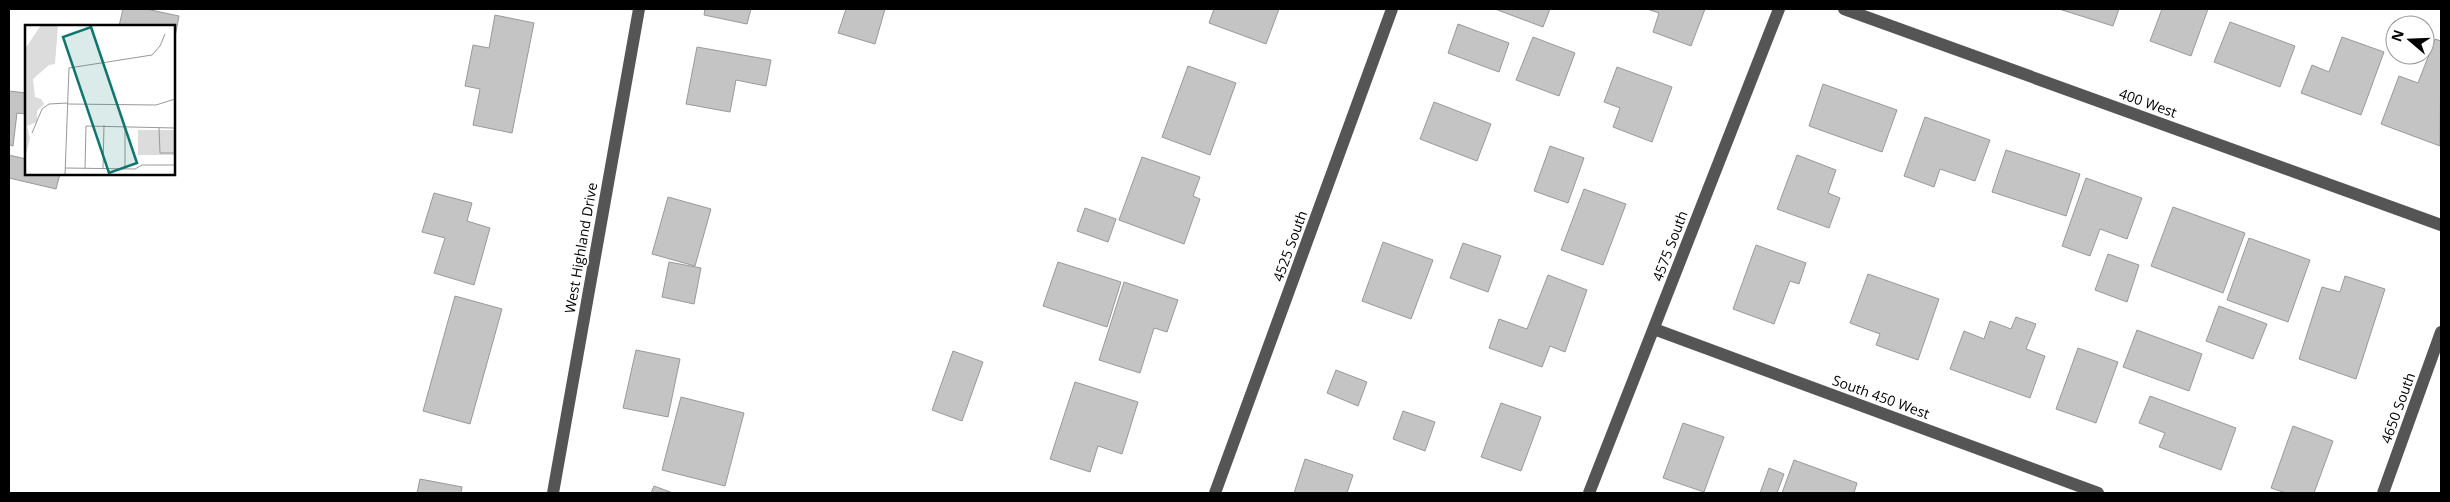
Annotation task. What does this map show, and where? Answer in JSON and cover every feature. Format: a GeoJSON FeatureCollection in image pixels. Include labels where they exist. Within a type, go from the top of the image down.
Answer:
{"type":"FeatureCollection","features":[{"type":"Feature","properties":{"kind":"street","name":"West Highland Drive"},"geometry":{"type":"LineString","coordinates":[[554,493],[639,9]]}},
{"type":"Feature","properties":{"kind":"street","name":"4525 South"},"geometry":{"type":"LineString","coordinates":[[1215,493],[1392,9]]}},
{"type":"Feature","properties":{"kind":"street","name":"4575 South"},"geometry":{"type":"LineString","coordinates":[[1589,493],[1779,9]]}},
{"type":"Feature","properties":{"kind":"street","name":"400 West"},"geometry":{"type":"LineString","coordinates":[[1844,9],[2441,225]]}},
{"type":"Feature","properties":{"kind":"street","name":"South 450 West"},"geometry":{"type":"LineString","coordinates":[[1654,329],[2098,493]]}},
{"type":"Feature","properties":{"kind":"street","name":"4650 South"},"geometry":{"type":"LineString","coordinates":[[2383,493],[2441,332]]}},
{"type":"Feature","properties":{"kind":"building"},"geometry":{"type":"Polygon","coordinates":[[[123,9],[146,9],[179,16],[175,37],[175,25],[119,25],[123,9]]]}},
{"type":"Feature","properties":{"kind":"building"},"geometry":{"type":"Polygon","coordinates":[[[705,9],[751,9],[747,24],[704,15],[705,9]]]}},
{"type":"Feature","properties":{"kind":"building"},"geometry":{"type":"Polygon","coordinates":[[[846,9],[885,9],[875,44],[838,33],[846,9]]]}},
{"type":"Feature","properties":{"kind":"building"},"geometry":{"type":"Polygon","coordinates":[[[1214,9],[1279,9],[1266,44],[1209,23],[1214,9]]]}},
{"type":"Feature","properties":{"kind":"building"},"geometry":{"type":"Polygon","coordinates":[[[1495,9],[1550,9],[1543,27],[1495,9]]]}},
{"type":"Feature","properties":{"kind":"building"},"geometry":{"type":"Polygon","coordinates":[[[1647,9],[1705,9],[1691,46],[1653,32],[1659,13],[1647,9]]]}},
{"type":"Feature","properties":{"kind":"building"},"geometry":{"type":"Polygon","coordinates":[[[2059,9],[2119,9],[2113,26],[2059,9]]]}},
{"type":"Feature","properties":{"kind":"building"},"geometry":{"type":"Polygon","coordinates":[[[2162,9],[2208,9],[2191,56],[2150,41],[2162,9]]]}},
{"type":"Feature","properties":{"kind":"building"},"geometry":{"type":"Polygon","coordinates":[[[495,15],[534,23],[512,133],[473,125],[480,89],[465,86],[473,45],[489,48],[495,15]]]}},
{"type":"Feature","properties":{"kind":"building"},"geometry":{"type":"Polygon","coordinates":[[[2230,22],[2295,46],[2280,87],[2214,62],[2230,22]]]}},
{"type":"Feature","properties":{"kind":"building"},"geometry":{"type":"Polygon","coordinates":[[[1458,24],[1509,43],[1499,72],[1448,53],[1458,24]]]}},
{"type":"Feature","properties":{"kind":"building"},"geometry":{"type":"Polygon","coordinates":[[[1533,37],[1575,53],[1559,96],[1516,80],[1533,37]]]}},
{"type":"Feature","properties":{"kind":"building"},"geometry":{"type":"Polygon","coordinates":[[[2342,37],[2384,52],[2361,115],[2301,93],[2312,65],[2329,72],[2342,37]]]}},
{"type":"Feature","properties":{"kind":"building"},"geometry":{"type":"Polygon","coordinates":[[[2435,39],[2441,41],[2440,146],[2381,124],[2399,76],[2418,83],[2425,65],[2435,65],[2435,39]]]}},
{"type":"Feature","properties":{"kind":"building"},"geometry":{"type":"Polygon","coordinates":[[[697,47],[771,60],[766,86],[736,80],[730,112],[686,104],[697,47]]]}},
{"type":"Feature","properties":{"kind":"building"},"geometry":{"type":"Polygon","coordinates":[[[1188,66],[1236,83],[1210,155],[1162,137],[1188,66]]]}},
{"type":"Feature","properties":{"kind":"building"},"geometry":{"type":"Polygon","coordinates":[[[1617,67],[1672,87],[1652,142],[1613,127],[1620,108],[1604,102],[1617,67]]]}},
{"type":"Feature","properties":{"kind":"building"},"geometry":{"type":"Polygon","coordinates":[[[1823,84],[1897,110],[1882,152],[1809,126],[1823,84]]]}},
{"type":"Feature","properties":{"kind":"building"},"geometry":{"type":"Polygon","coordinates":[[[9,91],[25,93],[25,114],[17,113],[13,146],[9,145],[9,91]]]}},
{"type":"Feature","properties":{"kind":"building"},"geometry":{"type":"Polygon","coordinates":[[[1434,102],[1491,124],[1477,161],[1420,139],[1434,102]]]}},
{"type":"Feature","properties":{"kind":"building"},"geometry":{"type":"Polygon","coordinates":[[[1925,117],[1990,140],[1975,181],[1940,169],[1934,187],[1904,176],[1925,117]]]}},
{"type":"Feature","properties":{"kind":"building"},"geometry":{"type":"Polygon","coordinates":[[[1550,146],[1584,158],[1568,203],[1534,191],[1550,146]]]}},
{"type":"Feature","properties":{"kind":"building"},"geometry":{"type":"Polygon","coordinates":[[[2006,150],[2080,174],[2066,216],[1992,192],[2006,150]]]}},
{"type":"Feature","properties":{"kind":"building"},"geometry":{"type":"Polygon","coordinates":[[[9,155],[25,159],[25,175],[60,175],[56,189],[9,178],[9,155]]]}},
{"type":"Feature","properties":{"kind":"building"},"geometry":{"type":"Polygon","coordinates":[[[1797,155],[1836,170],[1828,193],[1840,198],[1829,228],[1777,209],[1797,155]]]}},
{"type":"Feature","properties":{"kind":"building"},"geometry":{"type":"Polygon","coordinates":[[[1142,157],[1200,177],[1193,196],[1200,199],[1184,244],[1119,220],[1142,157]]]}},
{"type":"Feature","properties":{"kind":"building"},"geometry":{"type":"Polygon","coordinates":[[[2086,178],[2142,198],[2127,239],[2100,229],[2090,256],[2062,246],[2086,178]]]}},
{"type":"Feature","properties":{"kind":"building"},"geometry":{"type":"Polygon","coordinates":[[[1584,189],[1626,204],[1603,265],[1561,250],[1584,189]]]}},
{"type":"Feature","properties":{"kind":"building"},"geometry":{"type":"Polygon","coordinates":[[[434,193],[472,203],[467,221],[490,228],[474,285],[434,273],[445,238],[422,232],[434,193]]]}},
{"type":"Feature","properties":{"kind":"building"},"geometry":{"type":"Polygon","coordinates":[[[668,197],[711,209],[695,266],[652,254],[668,197]]]}},
{"type":"Feature","properties":{"kind":"building"},"geometry":{"type":"Polygon","coordinates":[[[2173,207],[2245,233],[2223,293],[2151,266],[2173,207]]]}},
{"type":"Feature","properties":{"kind":"building"},"geometry":{"type":"Polygon","coordinates":[[[1085,208],[1116,219],[1108,242],[1077,231],[1085,208]]]}},
{"type":"Feature","properties":{"kind":"building"},"geometry":{"type":"Polygon","coordinates":[[[2249,238],[2310,260],[2288,322],[2227,300],[2249,238]]]}},
{"type":"Feature","properties":{"kind":"building"},"geometry":{"type":"Polygon","coordinates":[[[1383,242],[1433,260],[1411,319],[1362,301],[1383,242]]]}},
{"type":"Feature","properties":{"kind":"building"},"geometry":{"type":"Polygon","coordinates":[[[1463,243],[1501,256],[1488,292],[1450,278],[1463,243]]]}},
{"type":"Feature","properties":{"kind":"building"},"geometry":{"type":"Polygon","coordinates":[[[1756,245],[1806,263],[1799,284],[1790,281],[1774,324],[1733,309],[1756,245]]]}},
{"type":"Feature","properties":{"kind":"building"},"geometry":{"type":"Polygon","coordinates":[[[2108,254],[2139,265],[2127,302],[2095,290],[2108,254]]]}},
{"type":"Feature","properties":{"kind":"building"},"geometry":{"type":"Polygon","coordinates":[[[669,262],[701,268],[694,304],[662,297],[669,262]]]}},
{"type":"Feature","properties":{"kind":"building"},"geometry":{"type":"Polygon","coordinates":[[[1058,262],[1121,282],[1107,327],[1043,306],[1058,262]]]}},
{"type":"Feature","properties":{"kind":"building"},"geometry":{"type":"Polygon","coordinates":[[[1868,274],[1939,299],[1918,360],[1876,345],[1880,334],[1850,323],[1868,274]]]}},
{"type":"Feature","properties":{"kind":"building"},"geometry":{"type":"Polygon","coordinates":[[[1548,275],[1587,290],[1565,352],[1550,346],[1542,367],[1489,348],[1499,319],[1527,329],[1548,275]]]}},
{"type":"Feature","properties":{"kind":"building"},"geometry":{"type":"Polygon","coordinates":[[[2345,276],[2385,289],[2356,379],[2299,359],[2322,287],[2340,292],[2345,276]]]}},
{"type":"Feature","properties":{"kind":"building"},"geometry":{"type":"Polygon","coordinates":[[[1124,282],[1178,300],[1167,332],[1154,328],[1140,373],[1099,360],[1124,282]]]}},
{"type":"Feature","properties":{"kind":"building"},"geometry":{"type":"Polygon","coordinates":[[[455,296],[502,309],[470,424],[423,411],[455,296]]]}},
{"type":"Feature","properties":{"kind":"building"},"geometry":{"type":"Polygon","coordinates":[[[2219,306],[2267,324],[2253,359],[2206,341],[2219,306]]]}},
{"type":"Feature","properties":{"kind":"building"},"geometry":{"type":"Polygon","coordinates":[[[2016,317],[2036,324],[2026,349],[2045,356],[2030,398],[1950,369],[1964,331],[1984,339],[1990,321],[2011,329],[2016,317]]]}},
{"type":"Feature","properties":{"kind":"building"},"geometry":{"type":"Polygon","coordinates":[[[2137,330],[2202,354],[2189,391],[2123,367],[2137,330]]]}},
{"type":"Feature","properties":{"kind":"building"},"geometry":{"type":"Polygon","coordinates":[[[2078,348],[2118,362],[2096,423],[2056,409],[2078,348]]]}},
{"type":"Feature","properties":{"kind":"building"},"geometry":{"type":"Polygon","coordinates":[[[636,350],[680,359],[668,417],[623,408],[636,350]]]}},
{"type":"Feature","properties":{"kind":"building"},"geometry":{"type":"Polygon","coordinates":[[[953,351],[983,362],[962,421],[932,410],[953,351]]]}},
{"type":"Feature","properties":{"kind":"building"},"geometry":{"type":"Polygon","coordinates":[[[1336,370],[1367,382],[1358,406],[1327,393],[1336,370]]]}},
{"type":"Feature","properties":{"kind":"building"},"geometry":{"type":"Polygon","coordinates":[[[1075,382],[1138,402],[1122,454],[1098,446],[1090,472],[1050,459],[1075,382]]]}},
{"type":"Feature","properties":{"kind":"building"},"geometry":{"type":"Polygon","coordinates":[[[2150,396],[2236,428],[2221,470],[2159,447],[2165,433],[2139,423],[2150,396]]]}},
{"type":"Feature","properties":{"kind":"building"},"geometry":{"type":"Polygon","coordinates":[[[681,397],[744,413],[725,486],[662,470],[681,397]]]}},
{"type":"Feature","properties":{"kind":"building"},"geometry":{"type":"Polygon","coordinates":[[[1501,403],[1541,417],[1521,471],[1481,457],[1501,403]]]}},
{"type":"Feature","properties":{"kind":"building"},"geometry":{"type":"Polygon","coordinates":[[[1403,411],[1435,422],[1425,451],[1393,439],[1403,411]]]}},
{"type":"Feature","properties":{"kind":"building"},"geometry":{"type":"Polygon","coordinates":[[[1683,423],[1724,437],[1704,492],[1663,478],[1683,423]]]}},
{"type":"Feature","properties":{"kind":"building"},"geometry":{"type":"Polygon","coordinates":[[[2293,426],[2333,441],[2314,493],[2286,493],[2271,488],[2293,426]]]}},
{"type":"Feature","properties":{"kind":"building"},"geometry":{"type":"Polygon","coordinates":[[[1305,459],[1353,475],[1347,493],[1294,493],[1305,459]]]}},
{"type":"Feature","properties":{"kind":"building"},"geometry":{"type":"Polygon","coordinates":[[[1794,460],[1857,483],[1854,493],[1782,493],[1794,460]]]}},
{"type":"Feature","properties":{"kind":"building"},"geometry":{"type":"Polygon","coordinates":[[[1769,468],[1784,474],[1777,493],[1760,493],[1769,468]]]}},
{"type":"Feature","properties":{"kind":"building"},"geometry":{"type":"Polygon","coordinates":[[[420,479],[462,487],[461,493],[417,493],[420,479]]]}},
{"type":"Feature","properties":{"kind":"building"},"geometry":{"type":"Polygon","coordinates":[[[654,486],[673,493],[651,493],[654,486]]]}}]}
